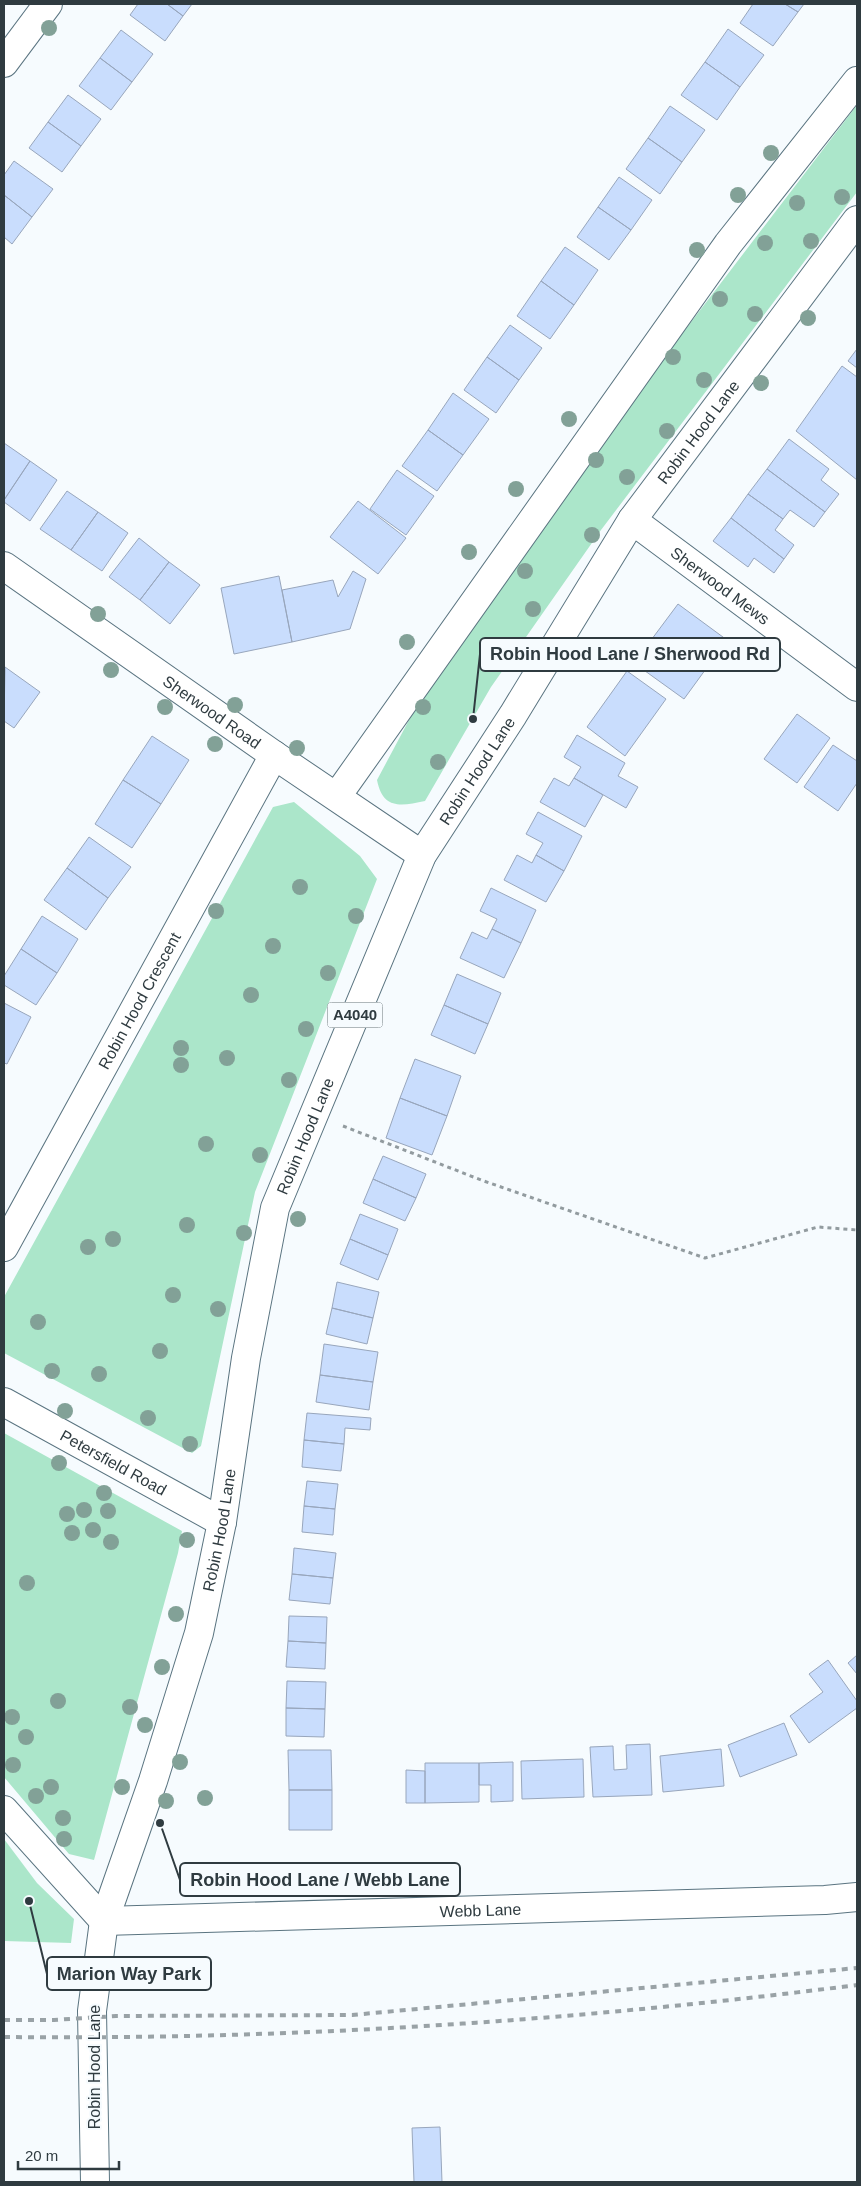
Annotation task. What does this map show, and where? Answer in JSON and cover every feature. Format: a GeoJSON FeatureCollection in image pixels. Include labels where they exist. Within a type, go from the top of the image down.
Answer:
{"type":"FeatureCollection","features":[{"type":"Feature","properties":{"kind":"street"},"geometry":{"type":"LineString","coordinates":[[4,63],[48,4]]}},
{"type":"Feature","properties":{"kind":"street"},"geometry":{"type":"LineString","coordinates":[[338,796],[728,244],[857,81]]}},
{"type":"Feature","properties":{"kind":"street","name":"Robin Hood Lane"},"geometry":{"type":"LineString","coordinates":[[95,2182],[92,2011],[104,1920],[153,1781],[199,1634],[222,1522],[246,1358],[275,1208],[422,855],[513,715],[632,520],[857,220]]}},
{"type":"Feature","properties":{"kind":"street","name":"Sherwood Mews"},"geometry":{"type":"LineString","coordinates":[[632,520],[857,687]]}},
{"type":"Feature","properties":{"kind":"street","name":"Sherwood Road"},"geometry":{"type":"LineString","coordinates":[[4,566],[274,755],[338,796],[422,855]]}},
{"type":"Feature","properties":{"kind":"street","name":"Robin Hood Crescent"},"geometry":{"type":"LineString","coordinates":[[4,1246],[274,755]]}},
{"type":"Feature","properties":{"kind":"street","name":"Petersfield Road"},"geometry":{"type":"LineString","coordinates":[[4,1402],[222,1522]]}},
{"type":"Feature","properties":{"kind":"street"},"geometry":{"type":"LineString","coordinates":[[4,1810],[104,1920]]}},
{"type":"Feature","properties":{"kind":"street","name":"Webb Lane"},"geometry":{"type":"LineString","coordinates":[[104,1920],[805,1901],[857,1897]]}},
{"type":"Feature","properties":{"kind":"path"},"geometry":{"type":"LineString","coordinates":[[313,1115],[481,1180],[705,1258],[818,1227],[857,1230]]}},
{"type":"Feature","properties":{"kind":"green space"},"geometry":{"type":"Polygon","coordinates":[[[857,105],[857,192],[601,530],[491,687],[425,801],[394,804],[388,801],[380,790],[377,780],[432,677],[571,479],[857,105]]]}},
{"type":"Feature","properties":{"kind":"green space"},"geometry":{"type":"Polygon","coordinates":[[[294,802],[360,856],[377,879],[255,1192],[201,1446],[192,1453],[4,1353],[4,1297],[273,807],[294,802]]]}},
{"type":"Feature","properties":{"kind":"green space"},"geometry":{"type":"Polygon","coordinates":[[[4,1433],[182,1531],[178,1553],[94,1860],[69,1854],[4,1777],[4,1433]]]}},
{"type":"Feature","properties":{"kind":"green space"},"geometry":{"type":"Polygon","coordinates":[[[4,1839],[37,1883],[74,1919],[71,1943],[4,1941],[4,1839]]]}},
{"type":"Feature","properties":{"kind":"building"},"geometry":{"type":"Polygon","coordinates":[[[138,4],[167,4],[183,16],[165,41],[130,15],[138,4]]]}},
{"type":"Feature","properties":{"kind":"building"},"geometry":{"type":"Polygon","coordinates":[[[167,4],[192,4],[183,16],[167,4]]]}},
{"type":"Feature","properties":{"kind":"building"},"geometry":{"type":"Polygon","coordinates":[[[753,4],[785,4],[798,12],[773,46],[740,23],[753,4]]]}},
{"type":"Feature","properties":{"kind":"building"},"geometry":{"type":"Polygon","coordinates":[[[785,4],[804,4],[798,12],[785,4]]]}},
{"type":"Feature","properties":{"kind":"building"},"geometry":{"type":"Polygon","coordinates":[[[728,29],[764,55],[740,87],[705,62],[728,29]]]}},
{"type":"Feature","properties":{"kind":"building"},"geometry":{"type":"Polygon","coordinates":[[[121,30],[153,54],[132,82],[100,58],[121,30]]]}},
{"type":"Feature","properties":{"kind":"building"},"geometry":{"type":"Polygon","coordinates":[[[100,58],[132,82],[111,110],[79,86],[100,58]]]}},
{"type":"Feature","properties":{"kind":"building"},"geometry":{"type":"Polygon","coordinates":[[[705,62],[740,87],[717,120],[681,95],[705,62]]]}},
{"type":"Feature","properties":{"kind":"building"},"geometry":{"type":"Polygon","coordinates":[[[68,95],[101,119],[81,146],[48,122],[68,95]]]}},
{"type":"Feature","properties":{"kind":"building"},"geometry":{"type":"Polygon","coordinates":[[[670,106],[705,130],[682,162],[648,138],[670,106]]]}},
{"type":"Feature","properties":{"kind":"building"},"geometry":{"type":"Polygon","coordinates":[[[48,122],[81,146],[62,172],[29,148],[48,122]]]}},
{"type":"Feature","properties":{"kind":"building"},"geometry":{"type":"Polygon","coordinates":[[[648,138],[682,162],[660,194],[626,169],[648,138]]]}},
{"type":"Feature","properties":{"kind":"building"},"geometry":{"type":"Polygon","coordinates":[[[14,161],[53,189],[32,217],[4,195],[4,175],[14,161]]]}},
{"type":"Feature","properties":{"kind":"building"},"geometry":{"type":"Polygon","coordinates":[[[619,177],[652,200],[631,230],[598,207],[619,177]]]}},
{"type":"Feature","properties":{"kind":"building"},"geometry":{"type":"Polygon","coordinates":[[[4,195],[32,217],[12,244],[4,237],[4,195]]]}},
{"type":"Feature","properties":{"kind":"building"},"geometry":{"type":"Polygon","coordinates":[[[598,207],[631,230],[609,260],[577,237],[598,207]]]}},
{"type":"Feature","properties":{"kind":"building"},"geometry":{"type":"Polygon","coordinates":[[[565,247],[598,270],[574,305],[541,281],[565,247]]]}},
{"type":"Feature","properties":{"kind":"building"},"geometry":{"type":"Polygon","coordinates":[[[541,281],[574,305],[550,339],[517,316],[541,281]]]}},
{"type":"Feature","properties":{"kind":"building"},"geometry":{"type":"Polygon","coordinates":[[[510,325],[542,348],[519,380],[487,357],[510,325]]]}},
{"type":"Feature","properties":{"kind":"building"},"geometry":{"type":"Polygon","coordinates":[[[857,349],[857,368],[848,361],[857,349]]]}},
{"type":"Feature","properties":{"kind":"building"},"geometry":{"type":"Polygon","coordinates":[[[487,357],[519,380],[496,413],[464,390],[487,357]]]}},
{"type":"Feature","properties":{"kind":"building"},"geometry":{"type":"Polygon","coordinates":[[[842,366],[857,377],[857,480],[796,431],[842,366]]]}},
{"type":"Feature","properties":{"kind":"building"},"geometry":{"type":"Polygon","coordinates":[[[453,393],[489,419],[463,455],[428,430],[453,393]]]}},
{"type":"Feature","properties":{"kind":"building"},"geometry":{"type":"Polygon","coordinates":[[[428,430],[463,455],[437,491],[402,466],[428,430]]]}},
{"type":"Feature","properties":{"kind":"building"},"geometry":{"type":"Polygon","coordinates":[[[789,439],[829,469],[821,480],[839,494],[825,512],[767,469],[789,439]]]}},
{"type":"Feature","properties":{"kind":"building"},"geometry":{"type":"Polygon","coordinates":[[[4,443],[30,461],[4,500],[4,443]]]}},
{"type":"Feature","properties":{"kind":"building"},"geometry":{"type":"Polygon","coordinates":[[[30,461],[57,480],[30,521],[4,502],[4,500],[30,461]]]}},
{"type":"Feature","properties":{"kind":"building"},"geometry":{"type":"Polygon","coordinates":[[[767,469],[825,512],[814,527],[790,510],[783,519],[748,494],[767,469]]]}},
{"type":"Feature","properties":{"kind":"building"},"geometry":{"type":"Polygon","coordinates":[[[397,470],[434,496],[406,535],[370,509],[397,470]]]}},
{"type":"Feature","properties":{"kind":"building"},"geometry":{"type":"Polygon","coordinates":[[[67,491],[98,512],[71,550],[40,529],[67,491]]]}},
{"type":"Feature","properties":{"kind":"building"},"geometry":{"type":"Polygon","coordinates":[[[748,494],[783,519],[775,530],[794,545],[784,559],[731,518],[748,494]]]}},
{"type":"Feature","properties":{"kind":"building"},"geometry":{"type":"Polygon","coordinates":[[[358,501],[406,538],[378,574],[330,537],[358,501]]]}},
{"type":"Feature","properties":{"kind":"building"},"geometry":{"type":"Polygon","coordinates":[[[98,512],[128,533],[102,571],[71,550],[98,512]]]}},
{"type":"Feature","properties":{"kind":"building"},"geometry":{"type":"Polygon","coordinates":[[[731,518],[784,559],[774,573],[754,558],[748,567],[713,541],[731,518]]]}},
{"type":"Feature","properties":{"kind":"building"},"geometry":{"type":"Polygon","coordinates":[[[139,538],[169,562],[140,600],[109,577],[139,538]]]}},
{"type":"Feature","properties":{"kind":"building"},"geometry":{"type":"Polygon","coordinates":[[[169,562],[200,585],[170,624],[140,600],[169,562]]]}},
{"type":"Feature","properties":{"kind":"building"},"geometry":{"type":"Polygon","coordinates":[[[353,571],[366,579],[350,629],[292,642],[282,590],[333,580],[338,597],[353,571]]]}},
{"type":"Feature","properties":{"kind":"building"},"geometry":{"type":"Polygon","coordinates":[[[279,576],[292,642],[234,654],[221,588],[279,576]]]}},
{"type":"Feature","properties":{"kind":"building"},"geometry":{"type":"Polygon","coordinates":[[[678,604],[727,640],[684,699],[634,663],[678,604]]]}},
{"type":"Feature","properties":{"kind":"building"},"geometry":{"type":"Polygon","coordinates":[[[5,667],[40,692],[14,728],[4,721],[5,667]]]}},
{"type":"Feature","properties":{"kind":"building"},"geometry":{"type":"Polygon","coordinates":[[[627,671],[666,699],[625,756],[587,727],[627,671]]]}},
{"type":"Feature","properties":{"kind":"building"},"geometry":{"type":"Polygon","coordinates":[[[797,714],[830,738],[797,783],[764,759],[797,714]]]}},
{"type":"Feature","properties":{"kind":"building"},"geometry":{"type":"Polygon","coordinates":[[[577,735],[625,763],[618,776],[638,787],[626,808],[574,778],[581,767],[564,757],[577,735]]]}},
{"type":"Feature","properties":{"kind":"building"},"geometry":{"type":"Polygon","coordinates":[[[152,736],[189,760],[161,804],[123,780],[152,736]]]}},
{"type":"Feature","properties":{"kind":"building"},"geometry":{"type":"Polygon","coordinates":[[[833,745],[857,761],[857,783],[838,811],[804,787],[833,745]]]}},
{"type":"Feature","properties":{"kind":"building"},"geometry":{"type":"Polygon","coordinates":[[[554,778],[569,786],[574,778],[603,795],[585,827],[540,802],[554,778]]]}},
{"type":"Feature","properties":{"kind":"building"},"geometry":{"type":"Polygon","coordinates":[[[123,780],[161,804],[132,848],[95,824],[123,780]]]}},
{"type":"Feature","properties":{"kind":"building"},"geometry":{"type":"Polygon","coordinates":[[[538,812],[582,836],[564,871],[536,855],[543,843],[526,834],[538,812]]]}},
{"type":"Feature","properties":{"kind":"building"},"geometry":{"type":"Polygon","coordinates":[[[89,837],[131,867],[108,898],[67,868],[89,837]]]}},
{"type":"Feature","properties":{"kind":"building"},"geometry":{"type":"Polygon","coordinates":[[[517,855],[532,863],[536,855],[564,871],[546,902],[504,880],[517,855]]]}},
{"type":"Feature","properties":{"kind":"building"},"geometry":{"type":"Polygon","coordinates":[[[67,868],[108,898],[86,930],[44,900],[67,868]]]}},
{"type":"Feature","properties":{"kind":"building"},"geometry":{"type":"Polygon","coordinates":[[[491,888],[536,910],[521,943],[492,929],[497,919],[480,911],[491,888]]]}},
{"type":"Feature","properties":{"kind":"building"},"geometry":{"type":"Polygon","coordinates":[[[42,916],[78,939],[57,973],[21,949],[42,916]]]}},
{"type":"Feature","properties":{"kind":"building"},"geometry":{"type":"Polygon","coordinates":[[[492,929],[521,943],[504,978],[460,958],[472,932],[487,939],[492,929]]]}},
{"type":"Feature","properties":{"kind":"building"},"geometry":{"type":"Polygon","coordinates":[[[21,949],[57,973],[36,1005],[4,985],[4,976],[21,949]]]}},
{"type":"Feature","properties":{"kind":"building"},"geometry":{"type":"Polygon","coordinates":[[[457,974],[501,993],[488,1024],[444,1005],[457,974]]]}},
{"type":"Feature","properties":{"kind":"building"},"geometry":{"type":"Polygon","coordinates":[[[4,1003],[31,1017],[7,1064],[4,1063],[4,1003]]]}},
{"type":"Feature","properties":{"kind":"building"},"geometry":{"type":"Polygon","coordinates":[[[444,1005],[488,1024],[475,1054],[431,1035],[444,1005]]]}},
{"type":"Feature","properties":{"kind":"building"},"geometry":{"type":"Polygon","coordinates":[[[415,1059],[461,1076],[447,1116],[400,1098],[415,1059]]]}},
{"type":"Feature","properties":{"kind":"building"},"geometry":{"type":"Polygon","coordinates":[[[400,1098],[447,1116],[432,1155],[386,1138],[400,1098]]]}},
{"type":"Feature","properties":{"kind":"building"},"geometry":{"type":"Polygon","coordinates":[[[383,1156],[426,1174],[416,1198],[373,1179],[383,1156]]]}},
{"type":"Feature","properties":{"kind":"building"},"geometry":{"type":"Polygon","coordinates":[[[373,1179],[416,1198],[405,1221],[363,1203],[373,1179]]]}},
{"type":"Feature","properties":{"kind":"building"},"geometry":{"type":"Polygon","coordinates":[[[360,1214],[398,1229],[388,1255],[350,1239],[360,1214]]]}},
{"type":"Feature","properties":{"kind":"building"},"geometry":{"type":"Polygon","coordinates":[[[350,1239],[388,1255],[378,1280],[340,1264],[350,1239]]]}},
{"type":"Feature","properties":{"kind":"building"},"geometry":{"type":"Polygon","coordinates":[[[337,1282],[379,1292],[373,1318],[332,1308],[337,1282]]]}},
{"type":"Feature","properties":{"kind":"building"},"geometry":{"type":"Polygon","coordinates":[[[332,1308],[373,1318],[367,1344],[326,1334],[332,1308]]]}},
{"type":"Feature","properties":{"kind":"building"},"geometry":{"type":"Polygon","coordinates":[[[324,1344],[378,1352],[373,1382],[320,1375],[324,1344]]]}},
{"type":"Feature","properties":{"kind":"building"},"geometry":{"type":"Polygon","coordinates":[[[320,1375],[373,1382],[369,1410],[316,1402],[320,1375]]]}},
{"type":"Feature","properties":{"kind":"building"},"geometry":{"type":"Polygon","coordinates":[[[307,1413],[371,1418],[370,1430],[345,1428],[344,1444],[304,1440],[307,1413]]]}},
{"type":"Feature","properties":{"kind":"building"},"geometry":{"type":"Polygon","coordinates":[[[304,1440],[344,1444],[341,1471],[302,1467],[304,1440]]]}},
{"type":"Feature","properties":{"kind":"building"},"geometry":{"type":"Polygon","coordinates":[[[307,1481],[338,1484],[335,1509],[304,1506],[307,1481]]]}},
{"type":"Feature","properties":{"kind":"building"},"geometry":{"type":"Polygon","coordinates":[[[304,1506],[335,1509],[333,1535],[302,1532],[304,1506]]]}},
{"type":"Feature","properties":{"kind":"building"},"geometry":{"type":"Polygon","coordinates":[[[294,1548],[336,1553],[333,1578],[292,1574],[294,1548]]]}},
{"type":"Feature","properties":{"kind":"building"},"geometry":{"type":"Polygon","coordinates":[[[292,1574],[333,1578],[330,1604],[289,1600],[292,1574]]]}},
{"type":"Feature","properties":{"kind":"building"},"geometry":{"type":"Polygon","coordinates":[[[289,1616],[327,1617],[326,1643],[288,1641],[289,1616]]]}},
{"type":"Feature","properties":{"kind":"building"},"geometry":{"type":"Polygon","coordinates":[[[288,1641],[326,1643],[325,1669],[286,1667],[288,1641]]]}},
{"type":"Feature","properties":{"kind":"building"},"geometry":{"type":"Polygon","coordinates":[[[857,1655],[857,1674],[848,1663],[857,1655]]]}},
{"type":"Feature","properties":{"kind":"building"},"geometry":{"type":"Polygon","coordinates":[[[828,1660],[857,1701],[857,1708],[809,1743],[790,1716],[823,1692],[809,1674],[828,1660]]]}},
{"type":"Feature","properties":{"kind":"building"},"geometry":{"type":"Polygon","coordinates":[[[287,1681],[326,1682],[325,1709],[286,1708],[287,1681]]]}},
{"type":"Feature","properties":{"kind":"building"},"geometry":{"type":"Polygon","coordinates":[[[286,1708],[325,1709],[324,1737],[286,1736],[286,1708]]]}},
{"type":"Feature","properties":{"kind":"building"},"geometry":{"type":"Polygon","coordinates":[[[784,1723],[797,1755],[740,1777],[728,1745],[784,1723]]]}},
{"type":"Feature","properties":{"kind":"building"},"geometry":{"type":"Polygon","coordinates":[[[650,1744],[652,1795],[593,1797],[590,1747],[613,1746],[614,1770],[627,1769],[626,1745],[650,1744]]]}},
{"type":"Feature","properties":{"kind":"building"},"geometry":{"type":"Polygon","coordinates":[[[721,1749],[724,1786],[663,1792],[660,1756],[721,1749]]]}},
{"type":"Feature","properties":{"kind":"building"},"geometry":{"type":"Polygon","coordinates":[[[288,1750],[331,1750],[332,1790],[289,1790],[288,1750]]]}},
{"type":"Feature","properties":{"kind":"building"},"geometry":{"type":"Polygon","coordinates":[[[583,1759],[584,1797],[522,1799],[521,1761],[583,1759]]]}},
{"type":"Feature","properties":{"kind":"building"},"geometry":{"type":"Polygon","coordinates":[[[513,1762],[513,1801],[491,1802],[491,1785],[479,1785],[479,1763],[513,1762]]]}},
{"type":"Feature","properties":{"kind":"building"},"geometry":{"type":"Polygon","coordinates":[[[425,1763],[479,1763],[479,1802],[425,1803],[425,1763]]]}},
{"type":"Feature","properties":{"kind":"building"},"geometry":{"type":"Polygon","coordinates":[[[406,1770],[425,1771],[425,1803],[406,1803],[406,1770]]]}},
{"type":"Feature","properties":{"kind":"building"},"geometry":{"type":"Polygon","coordinates":[[[289,1790],[332,1790],[332,1830],[289,1830],[289,1790]]]}},
{"type":"Feature","properties":{"kind":"building"},"geometry":{"type":"Polygon","coordinates":[[[440,2127],[442,2182],[414,2182],[412,2128],[440,2127]]]}},
{"type":"Feature","properties":{"kind":"railway"},"geometry":{"type":"LineString","coordinates":[[4,2020],[54,2020],[116,2016],[352,2015],[857,1968]]}},
{"type":"Feature","properties":{"kind":"railway"},"geometry":{"type":"LineString","coordinates":[[4,2037],[218,2035],[432,2026],[645,2009],[857,1985]]}},
{"type":"Feature","properties":{"kind":"place","name":"Robin Hood Lane / Sherwood Rd"},"geometry":{"type":"Point","coordinates":[473,719]}},
{"type":"Feature","properties":{"kind":"place","name":"Robin Hood Lane / Webb Lane"},"geometry":{"type":"Point","coordinates":[160,1823]}},
{"type":"Feature","properties":{"kind":"place","name":"Marion Way Park"},"geometry":{"type":"Point","coordinates":[29,1901]}}]}
